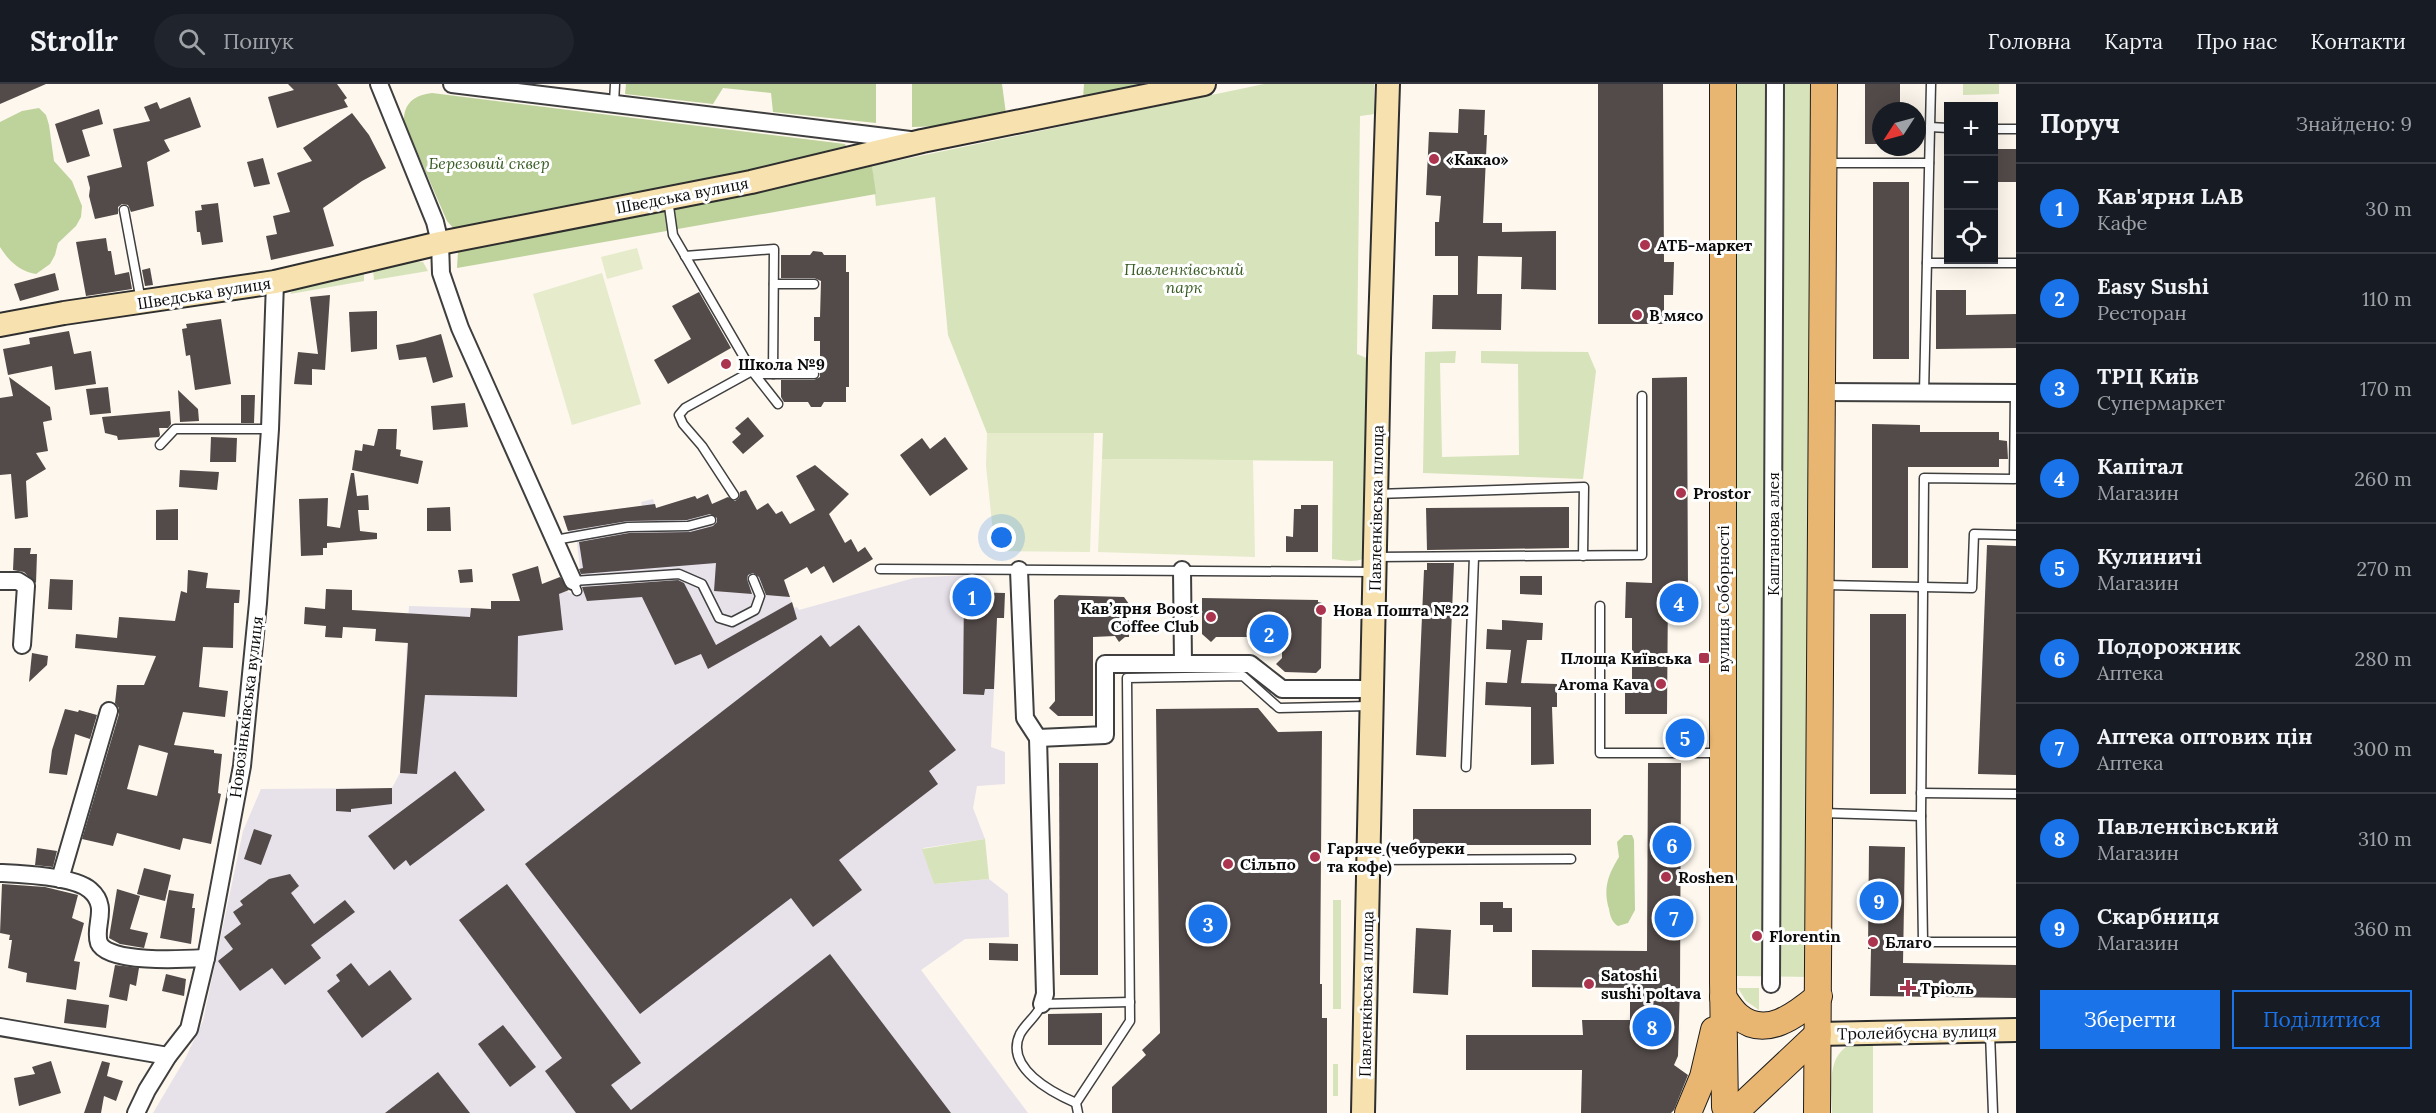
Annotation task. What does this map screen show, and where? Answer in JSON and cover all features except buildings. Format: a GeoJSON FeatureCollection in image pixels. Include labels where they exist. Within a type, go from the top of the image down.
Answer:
{"type":"FeatureCollection","features":[{"type":"Feature","properties":{"kind":"main road","name":"вулиця Соборності"},"geometry":{"type":"LineString","coordinates":[[1724,84],[1723,997],[1725,1107],[1728,1113]]}},
{"type":"Feature","properties":{"kind":"main road"},"geometry":{"type":"LineString","coordinates":[[1817,1113],[1824,84]]}},
{"type":"Feature","properties":{"kind":"main road"},"geometry":{"type":"LineString","coordinates":[[1723,997],[1738,1016],[1750,1023],[1762,1025],[1787,1020],[1819,996]]}},
{"type":"Feature","properties":{"kind":"main road"},"geometry":{"type":"LineString","coordinates":[[1688,1113],[1703,1077],[1723,997]]}},
{"type":"Feature","properties":{"kind":"main road"},"geometry":{"type":"LineString","coordinates":[[1734,1113],[1818,1034]]}},
{"type":"Feature","properties":{"kind":"street"},"geometry":{"type":"LineString","coordinates":[[379,84],[435,222],[440,243],[441,273],[460,328],[575,586]]}},
{"type":"Feature","properties":{"kind":"street","name":"Шведська вулиця"},"geometry":{"type":"LineString","coordinates":[[452,84],[555,91],[670,112],[922,141]]}},
{"type":"Feature","properties":{"kind":"street","name":"Шведська вулиця"},"geometry":{"type":"LineString","coordinates":[[0,324],[275,282],[440,243],[751,182],[922,141],[1201,84]]}},
{"type":"Feature","properties":{"kind":"street","name":"Павленківська площа"},"geometry":{"type":"LineString","coordinates":[[1363,1113],[1388,84]]}},
{"type":"Feature","properties":{"kind":"street","name":"Каштанова алея"},"geometry":{"type":"LineString","coordinates":[[1771,984],[1775,84]]}},
{"type":"Feature","properties":{"kind":"street","name":"Новозіньківська вулиця"},"geometry":{"type":"LineString","coordinates":[[136,1113],[168,1056],[189,1029],[206,958],[242,766],[258,603],[270,429],[275,282]]}},
{"type":"Feature","properties":{"kind":"street"},"geometry":{"type":"LineString","coordinates":[[1822,392],[2015,393]]}},
{"type":"Feature","properties":{"kind":"street"},"geometry":{"type":"LineString","coordinates":[[1019,570],[1025,718],[1038,738],[1045,994],[1042,1004]]}},
{"type":"Feature","properties":{"kind":"street"},"geometry":{"type":"LineString","coordinates":[[1182,570],[1183,664]]}},
{"type":"Feature","properties":{"kind":"street"},"geometry":{"type":"LineString","coordinates":[[0,581],[18,581],[26,586],[22,645]]}},
{"type":"Feature","properties":{"kind":"street"},"geometry":{"type":"LineString","coordinates":[[1038,738],[1105,735],[1105,664],[1250,664],[1282,689],[1373,698]]}},
{"type":"Feature","properties":{"kind":"street"},"geometry":{"type":"LineString","coordinates":[[60,879],[109,711]]}},
{"type":"Feature","properties":{"kind":"street"},"geometry":{"type":"LineString","coordinates":[[0,873],[60,879],[83,885],[96,897],[100,915],[99,942],[104,949],[152,960],[206,958]]}},
{"type":"Feature","properties":{"kind":"street"},"geometry":{"type":"LineString","coordinates":[[0,1027],[168,1056]]}},
{"type":"Feature","properties":{"kind":"street","name":"Тролейбусна вулиця"},"geometry":{"type":"LineString","coordinates":[[1818,1034],[2016,1030]]}},
{"type":"Feature","properties":{"kind":"lane"},"geometry":{"type":"LineString","coordinates":[[614,103],[615,84]]}},
{"type":"Feature","properties":{"kind":"lane"},"geometry":{"type":"LineString","coordinates":[[1924,393],[1931,84]]}},
{"type":"Feature","properties":{"kind":"lane"},"geometry":{"type":"LineString","coordinates":[[1930,127],[1944,128]]}},
{"type":"Feature","properties":{"kind":"lane"},"geometry":{"type":"LineString","coordinates":[[1998,129],[2016,129]]}},
{"type":"Feature","properties":{"kind":"lane"},"geometry":{"type":"LineString","coordinates":[[1823,163],[1929,163]]}},
{"type":"Feature","properties":{"kind":"lane"},"geometry":{"type":"LineString","coordinates":[[668,198],[673,235],[752,371],[778,404]]}},
{"type":"Feature","properties":{"kind":"lane"},"geometry":{"type":"LineString","coordinates":[[124,210],[141,303]]}},
{"type":"Feature","properties":{"kind":"lane"},"geometry":{"type":"LineString","coordinates":[[686,256],[774,249],[773,374]]}},
{"type":"Feature","properties":{"kind":"lane"},"geometry":{"type":"LineString","coordinates":[[1927,263],[2016,263]]}},
{"type":"Feature","properties":{"kind":"lane"},"geometry":{"type":"LineString","coordinates":[[774,284],[814,284]]}},
{"type":"Feature","properties":{"kind":"lane"},"geometry":{"type":"LineString","coordinates":[[734,495],[702,446],[683,424],[679,415],[685,408],[752,371],[773,374],[814,374]]}},
{"type":"Feature","properties":{"kind":"lane"},"geometry":{"type":"LineString","coordinates":[[2015,393],[2014,479],[1924,478],[1921,816],[1923,942],[2016,942]]}},
{"type":"Feature","properties":{"kind":"lane"},"geometry":{"type":"LineString","coordinates":[[880,569],[1182,570],[1376,565],[1474,558],[1642,555],[1642,396]]}},
{"type":"Feature","properties":{"kind":"lane"},"geometry":{"type":"LineString","coordinates":[[160,445],[175,429],[270,429]]}},
{"type":"Feature","properties":{"kind":"lane"},"geometry":{"type":"LineString","coordinates":[[1377,494],[1584,488],[1583,556]]}},
{"type":"Feature","properties":{"kind":"lane"},"geometry":{"type":"LineString","coordinates":[[554,540],[628,527],[688,526],[711,520]]}},
{"type":"Feature","properties":{"kind":"lane"},"geometry":{"type":"LineString","coordinates":[[1821,585],[1972,588],[1974,534],[2016,535]]}},
{"type":"Feature","properties":{"kind":"lane"},"geometry":{"type":"LineString","coordinates":[[1466,767],[1474,558]]}},
{"type":"Feature","properties":{"kind":"lane"},"geometry":{"type":"LineString","coordinates":[[575,586],[679,574],[702,584],[719,618],[732,622],[755,610],[759,596],[753,579]]}},
{"type":"Feature","properties":{"kind":"lane"},"geometry":{"type":"LineString","coordinates":[[1600,606],[1600,753],[1723,753]]}},
{"type":"Feature","properties":{"kind":"lane"},"geometry":{"type":"LineString","coordinates":[[1078,1113],[1076,1103],[1130,1021],[1127,678],[1243,676],[1279,708],[1373,698]]}},
{"type":"Feature","properties":{"kind":"lane"},"geometry":{"type":"LineString","coordinates":[[1922,793],[2016,794]]}},
{"type":"Feature","properties":{"kind":"lane"},"geometry":{"type":"LineString","coordinates":[[1820,813],[1921,816]]}},
{"type":"Feature","properties":{"kind":"lane"},"geometry":{"type":"LineString","coordinates":[[1370,860],[1571,859]]}},
{"type":"Feature","properties":{"kind":"lane"},"geometry":{"type":"LineString","coordinates":[[1076,1103],[1042,1086],[1028,1071],[1019,1054],[1018,1040],[1021,1032],[1042,1004],[1130,1002]]}},
{"type":"Feature","properties":{"kind":"lane"},"geometry":{"type":"LineString","coordinates":[[1990,1031],[1993,1113]]}},
{"type":"Feature","properties":{"kind":"shaded area"},"geometry":{"type":"Polygon","coordinates":[[[708,494],[712,504],[727,497],[782,577],[794,608],[797,607],[799,610],[914,578],[964,575],[964,688],[994,689],[991,747],[1005,752],[1005,784],[977,786],[973,808],[985,839],[923,848],[934,884],[989,879],[1008,894],[1009,937],[965,939],[921,970],[1028,1113],[153,1113],[185,1059],[203,1021],[243,831],[261,789],[392,788],[400,773],[409,606],[471,608],[470,617],[582,589],[577,542],[568,531],[563,516],[642,506],[641,502],[653,499],[656,508],[695,496],[697,499],[708,494]]]}},
{"type":"Feature","properties":{"kind":"green space"},"geometry":{"type":"Polygon","coordinates":[[[626,84],[876,84],[876,123],[773,112],[771,93],[723,88],[713,104],[625,94],[626,84]]]}},
{"type":"Feature","properties":{"kind":"green space"},"geometry":{"type":"Polygon","coordinates":[[[912,84],[1002,84],[1006,114],[945,126],[912,127],[912,84]]]}},
{"type":"Feature","properties":{"kind":"green space"},"geometry":{"type":"Polygon","coordinates":[[[1084,84],[1150,84],[1083,98],[1084,84]]]}},
{"type":"Feature","properties":{"kind":"green space","name":"Павленківський парк"},"geometry":{"type":"Polygon","coordinates":[[[1264,84],[1374,84],[1375,114],[1360,116],[1357,354],[1371,360],[1367,556],[1360,560],[1332,559],[1333,461],[1102,459],[1103,433],[987,433],[948,335],[935,197],[876,206],[872,166],[1264,84]]]}},
{"type":"Feature","properties":{"kind":"green space"},"geometry":{"type":"Polygon","coordinates":[[[1736,84],[1814,84],[1811,977],[1737,976],[1736,84]]]}},
{"type":"Feature","properties":{"kind":"green space"},"geometry":{"type":"Polygon","coordinates":[[[1963,84],[1999,84],[1999,94],[1963,95],[1963,84]]]}},
{"type":"Feature","properties":{"kind":"green space","name":"Березовий сквер"},"geometry":{"type":"Polygon","coordinates":[[[432,93],[845,144],[847,148],[845,151],[616,199],[455,230],[447,221],[404,122],[404,115],[411,101],[432,93]]]}},
{"type":"Feature","properties":{"kind":"green space"},"geometry":{"type":"Polygon","coordinates":[[[39,108],[46,115],[49,125],[54,161],[72,181],[82,206],[81,217],[76,226],[58,243],[50,264],[36,274],[15,265],[0,247],[0,122],[22,111],[39,108]]]}},
{"type":"Feature","properties":{"kind":"green space"},"geometry":{"type":"Polygon","coordinates":[[[872,166],[876,194],[457,268],[458,252],[872,166]]]}},
{"type":"Feature","properties":{"kind":"green space"},"geometry":{"type":"Polygon","coordinates":[[[637,248],[643,269],[607,279],[601,257],[637,248]]]}},
{"type":"Feature","properties":{"kind":"green space"},"geometry":{"type":"Polygon","coordinates":[[[411,261],[423,262],[428,271],[374,280],[373,270],[411,261]]]}},
{"type":"Feature","properties":{"kind":"green space"},"geometry":{"type":"Polygon","coordinates":[[[364,271],[364,281],[290,294],[297,287],[364,271]]]}},
{"type":"Feature","properties":{"kind":"green space"},"geometry":{"type":"Polygon","coordinates":[[[602,273],[641,404],[572,425],[533,294],[602,273]]]}},
{"type":"Feature","properties":{"kind":"green space"},"geometry":{"type":"Polygon","coordinates":[[[1456,351],[1455,363],[1440,363],[1442,457],[1519,455],[1518,364],[1481,363],[1481,351],[1588,352],[1596,371],[1583,479],[1423,473],[1425,352],[1456,351]]]}},
{"type":"Feature","properties":{"kind":"green space"},"geometry":{"type":"Polygon","coordinates":[[[987,433],[1094,433],[1090,552],[995,551],[986,466],[987,433]]]}},
{"type":"Feature","properties":{"kind":"green space"},"geometry":{"type":"Polygon","coordinates":[[[1102,459],[1253,460],[1255,557],[1098,552],[1102,459]]]}},
{"type":"Feature","properties":{"kind":"green space"},"geometry":{"type":"Polygon","coordinates":[[[1624,835],[1632,835],[1634,840],[1635,910],[1628,923],[1618,926],[1610,914],[1607,888],[1609,876],[1619,857],[1617,842],[1624,835]]]}},
{"type":"Feature","properties":{"kind":"green space"},"geometry":{"type":"Polygon","coordinates":[[[985,839],[989,879],[934,884],[922,849],[985,839]]]}},
{"type":"Feature","properties":{"kind":"green space"},"geometry":{"type":"Polygon","coordinates":[[[1333,900],[1341,900],[1341,1009],[1333,1009],[1333,900]]]}},
{"type":"Feature","properties":{"kind":"green space"},"geometry":{"type":"Polygon","coordinates":[[[1738,988],[1759,988],[1759,1010],[1746,1001],[1738,988]]]}},
{"type":"Feature","properties":{"kind":"green space"},"geometry":{"type":"Polygon","coordinates":[[[1854,1043],[1873,1043],[1873,1113],[1832,1113],[1831,1082],[1834,1063],[1845,1048],[1854,1043]]]}},
{"type":"Feature","properties":{"kind":"green space"},"geometry":{"type":"Polygon","coordinates":[[[1333,1064],[1338,1064],[1338,1096],[1333,1096],[1333,1064]]]}},
{"type":"Feature","properties":{"kind":"place","name":"«Какао»"},"geometry":{"type":"Point","coordinates":[1434,159]}},
{"type":"Feature","properties":{"kind":"place","name":"АТБ-маркет"},"geometry":{"type":"Point","coordinates":[1645,245]}},
{"type":"Feature","properties":{"kind":"place","name":"В мясо"},"geometry":{"type":"Point","coordinates":[1637,315]}},
{"type":"Feature","properties":{"kind":"place","name":"Школа №9"},"geometry":{"type":"Point","coordinates":[726,364]}},
{"type":"Feature","properties":{"kind":"place","name":"Prostor"},"geometry":{"type":"Point","coordinates":[1681,493]}},
{"type":"Feature","properties":{"kind":"place","name":"Кав'ярня LAB"},"geometry":{"type":"Point","coordinates":[972,597]}},
{"type":"Feature","properties":{"kind":"place","name":"Капітал"},"geometry":{"type":"Point","coordinates":[1679,603]}},
{"type":"Feature","properties":{"kind":"place","name":"Нова Пошта №22"},"geometry":{"type":"Point","coordinates":[1321,610]}},
{"type":"Feature","properties":{"kind":"place","name":"Кав’ярня Boost Coffee Club"},"geometry":{"type":"Point","coordinates":[1211,617]}},
{"type":"Feature","properties":{"kind":"place","name":"Easy Sushi"},"geometry":{"type":"Point","coordinates":[1269,634]}},
{"type":"Feature","properties":{"kind":"place","name":"Площа Київська"},"geometry":{"type":"Point","coordinates":[1704,658]}},
{"type":"Feature","properties":{"kind":"place","name":"Aroma Kava"},"geometry":{"type":"Point","coordinates":[1661,684]}},
{"type":"Feature","properties":{"kind":"place","name":"Кулиничі"},"geometry":{"type":"Point","coordinates":[1685,738]}},
{"type":"Feature","properties":{"kind":"place","name":"Подорожник"},"geometry":{"type":"Point","coordinates":[1672,845]}},
{"type":"Feature","properties":{"kind":"place","name":"Гаряче (чебуреки та кофе)"},"geometry":{"type":"Point","coordinates":[1315,857]}},
{"type":"Feature","properties":{"kind":"place","name":"Сільпо"},"geometry":{"type":"Point","coordinates":[1228,864]}},
{"type":"Feature","properties":{"kind":"place","name":"Roshen"},"geometry":{"type":"Point","coordinates":[1666,877]}},
{"type":"Feature","properties":{"kind":"place","name":"Скарбниця"},"geometry":{"type":"Point","coordinates":[1879,901]}},
{"type":"Feature","properties":{"kind":"place","name":"Аптека оптових цін"},"geometry":{"type":"Point","coordinates":[1674,918]}},
{"type":"Feature","properties":{"kind":"place","name":"ТРЦ Київ"},"geometry":{"type":"Point","coordinates":[1208,924]}},
{"type":"Feature","properties":{"kind":"place","name":"Florentin"},"geometry":{"type":"Point","coordinates":[1757,936]}},
{"type":"Feature","properties":{"kind":"place","name":"Благо"},"geometry":{"type":"Point","coordinates":[1873,942]}},
{"type":"Feature","properties":{"kind":"place","name":"Satoshi sushi poltava"},"geometry":{"type":"Point","coordinates":[1589,984]}},
{"type":"Feature","properties":{"kind":"place","name":"Тріоль"},"geometry":{"type":"Point","coordinates":[1908,988]}},
{"type":"Feature","properties":{"kind":"place","name":"Павленківський"},"geometry":{"type":"Point","coordinates":[1652,1027]}}]}
